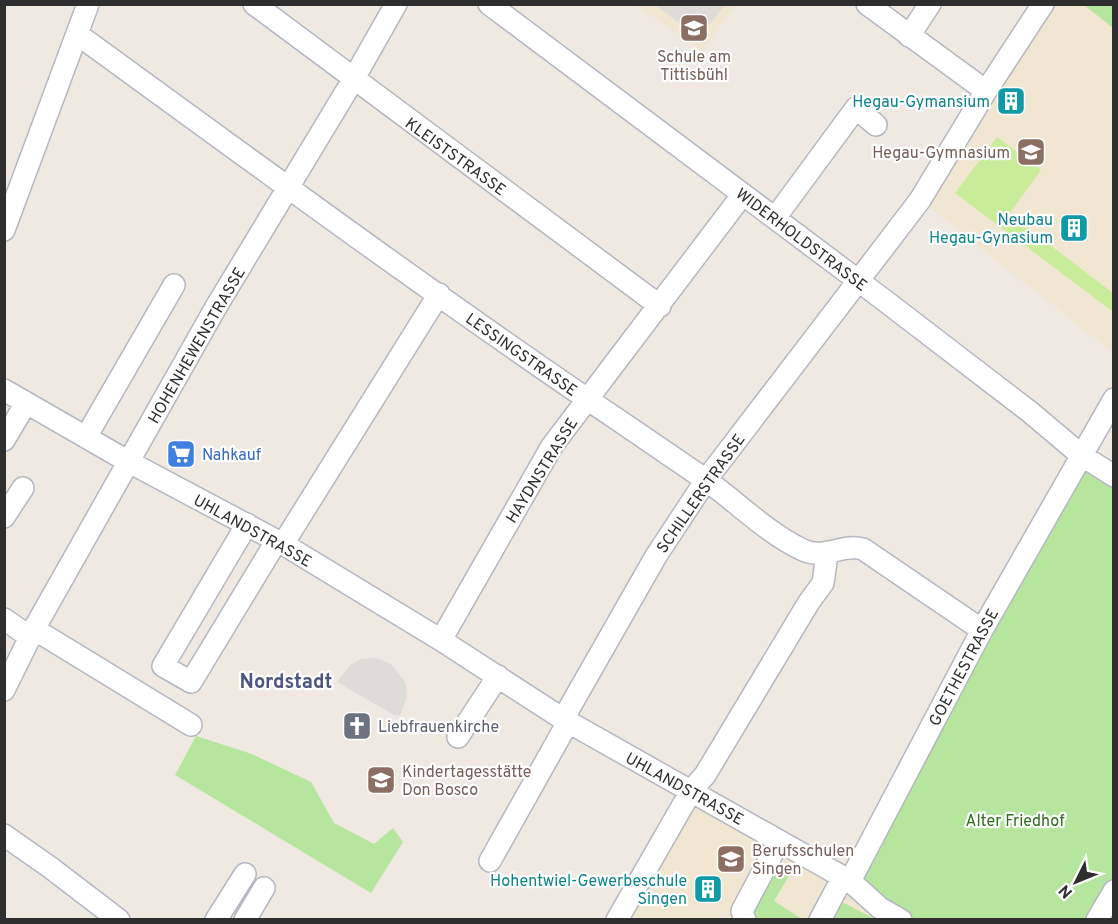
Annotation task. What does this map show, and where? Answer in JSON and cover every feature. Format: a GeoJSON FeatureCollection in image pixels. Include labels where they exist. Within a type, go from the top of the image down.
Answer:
{"type":"FeatureCollection","features":[{"type":"Feature","properties":{"kind":"street"},"geometry":{"type":"LineString","coordinates":[[4,230],[88,4]]}},
{"type":"Feature","properties":{"kind":"street","name":"KLEISTSTRASSE"},"geometry":{"type":"LineString","coordinates":[[254,4],[353,80],[660,306]]}},
{"type":"Feature","properties":{"kind":"street","name":"HOHENHEWENSTRASSE"},"geometry":{"type":"LineString","coordinates":[[4,690],[32,633],[216,308],[396,4]]}},
{"type":"Feature","properties":{"kind":"street","name":"WIDERHOLDSTRASSE"},"geometry":{"type":"LineString","coordinates":[[489,4],[859,281],[1030,412],[1081,455],[1113,476]]}},
{"type":"Feature","properties":{"kind":"street"},"geometry":{"type":"LineString","coordinates":[[867,4],[986,91]]}},
{"type":"Feature","properties":{"kind":"street"},"geometry":{"type":"LineString","coordinates":[[909,36],[930,4]]}},
{"type":"Feature","properties":{"kind":"street","name":"SCHILLERSTRASSE"},"geometry":{"type":"LineString","coordinates":[[490,861],[656,556],[706,480],[920,200],[986,91],[1043,4]]}},
{"type":"Feature","properties":{"kind":"street","name":"LESSINGSTRASSE"},"geometry":{"type":"LineString","coordinates":[[76,34],[586,399],[706,480],[768,528],[805,551],[826,554],[853,546],[863,549],[982,630]]}},
{"type":"Feature","properties":{"kind":"street"},"geometry":{"type":"LineString","coordinates":[[775,218],[856,108],[876,126]]}},
{"type":"Feature","properties":{"kind":"street","name":"HAYDNSTRASSE"},"geometry":{"type":"LineString","coordinates":[[441,640],[552,446],[743,194]]}},
{"type":"Feature","properties":{"kind":"street"},"geometry":{"type":"LineString","coordinates":[[86,437],[174,285]]}},
{"type":"Feature","properties":{"kind":"street"},"geometry":{"type":"LineString","coordinates":[[247,524],[163,666],[191,682],[439,294]]}},
{"type":"Feature","properties":{"kind":"street","name":"UHLANDSTRASSE"},"geometry":{"type":"LineString","coordinates":[[4,390],[129,462],[280,542],[441,640],[566,721],[847,879],[880,908],[901,920]]}},
{"type":"Feature","properties":{"kind":"street","name":"GOETHESTRASSE"},"geometry":{"type":"LineString","coordinates":[[820,920],[847,879],[982,630],[1113,399]]}},
{"type":"Feature","properties":{"kind":"street"},"geometry":{"type":"LineString","coordinates":[[4,440],[26,403]]}},
{"type":"Feature","properties":{"kind":"street"},"geometry":{"type":"LineString","coordinates":[[4,517],[23,488]]}},
{"type":"Feature","properties":{"kind":"street"},"geometry":{"type":"LineString","coordinates":[[620,919],[691,791],[705,775],[809,602],[823,583],[826,554]]}},
{"type":"Feature","properties":{"kind":"street"},"geometry":{"type":"LineString","coordinates":[[4,619],[191,725]]}},
{"type":"Feature","properties":{"kind":"street"},"geometry":{"type":"LineString","coordinates":[[458,737],[498,676]]}},
{"type":"Feature","properties":{"kind":"street"},"geometry":{"type":"LineString","coordinates":[[4,835],[119,920]]}},
{"type":"Feature","properties":{"kind":"street"},"geometry":{"type":"LineString","coordinates":[[745,920],[742,911],[779,841]]}},
{"type":"Feature","properties":{"kind":"street"},"geometry":{"type":"LineString","coordinates":[[216,920],[245,874]]}},
{"type":"Feature","properties":{"kind":"street"},"geometry":{"type":"LineString","coordinates":[[245,920],[264,888]]}},
{"type":"Feature","properties":{"kind":"street"},"geometry":{"type":"LineString","coordinates":[[1097,920],[1113,891]]}},
{"type":"Feature","properties":{"kind":"shaded area","name":"Schule am Tittisbühl"},"geometry":{"type":"Polygon","coordinates":[[[636,5],[735,5],[702,52],[636,5]]]}},
{"type":"Feature","properties":{"kind":"shaded area"},"geometry":{"type":"Polygon","coordinates":[[[655,5],[725,5],[699,38],[655,5]]]}},
{"type":"Feature","properties":{"kind":"shaded area","name":"Hegau-Gymnasium"},"geometry":{"type":"Polygon","coordinates":[[[1043,5],[1084,5],[1113,28],[1113,353],[920,200],[1043,5]]]}},
{"type":"Feature","properties":{"kind":"shaded area"},"geometry":{"type":"Polygon","coordinates":[[[376,658],[391,664],[406,683],[407,697],[400,716],[394,715],[337,682],[350,665],[361,659],[376,658]]]}},
{"type":"Feature","properties":{"kind":"shaded area","name":"Berufsschulen Singen"},"geometry":{"type":"Polygon","coordinates":[[[691,791],[911,920],[617,920],[691,791]]]}},
{"type":"Feature","properties":{"kind":"green space"},"geometry":{"type":"Polygon","coordinates":[[[1084,5],[1113,5],[1113,28],[1084,5]]]}},
{"type":"Feature","properties":{"kind":"green space"},"geometry":{"type":"Polygon","coordinates":[[[997,137],[1041,170],[1009,214],[1113,293],[1112,311],[955,193],[997,137]]]}},
{"type":"Feature","properties":{"kind":"green space","name":"Alter Friedhof"},"geometry":{"type":"Polygon","coordinates":[[[1081,455],[1113,476],[1113,891],[1097,919],[911,920],[850,881],[1081,455]]]}},
{"type":"Feature","properties":{"kind":"green space"},"geometry":{"type":"Polygon","coordinates":[[[196,736],[252,754],[311,782],[334,823],[374,844],[393,828],[403,842],[371,893],[175,775],[196,736]]]}},
{"type":"Feature","properties":{"kind":"green space"},"geometry":{"type":"Polygon","coordinates":[[[771,864],[790,874],[774,901],[802,919],[757,919],[750,915],[771,864]]]}},
{"type":"Feature","properties":{"kind":"green space"},"geometry":{"type":"Polygon","coordinates":[[[844,903],[875,919],[825,920],[832,906],[844,903]]]}},
{"type":"Feature","properties":{"kind":"place","name":"Schule am Tittisbühl"},"geometry":{"type":"Point","coordinates":[694,28]}},
{"type":"Feature","properties":{"kind":"place","name":"Hegau-Gymansium"},"geometry":{"type":"Point","coordinates":[1011,101]}},
{"type":"Feature","properties":{"kind":"place","name":"Hegau-Gymnasium"},"geometry":{"type":"Point","coordinates":[1031,152]}},
{"type":"Feature","properties":{"kind":"place","name":"Neubau Hegau-Gynasium"},"geometry":{"type":"Point","coordinates":[1074,228]}},
{"type":"Feature","properties":{"kind":"place","name":"Nahkauf"},"geometry":{"type":"Point","coordinates":[181,454]}},
{"type":"Feature","properties":{"kind":"place","name":"Liebfrauenkirche"},"geometry":{"type":"Point","coordinates":[357,726]}},
{"type":"Feature","properties":{"kind":"place","name":"Kindertagesstätte Don Bosco"},"geometry":{"type":"Point","coordinates":[381,780]}},
{"type":"Feature","properties":{"kind":"place","name":"Berufsschulen Singen"},"geometry":{"type":"Point","coordinates":[731,859]}},
{"type":"Feature","properties":{"kind":"place","name":"Hohentwiel-Gewerbeschule Singen"},"geometry":{"type":"Point","coordinates":[708,889]}},
{"type":"Feature","properties":{"kind":"district","name":"Nordstadt"},"geometry":{"type":"Point","coordinates":[286,681]}}]}
